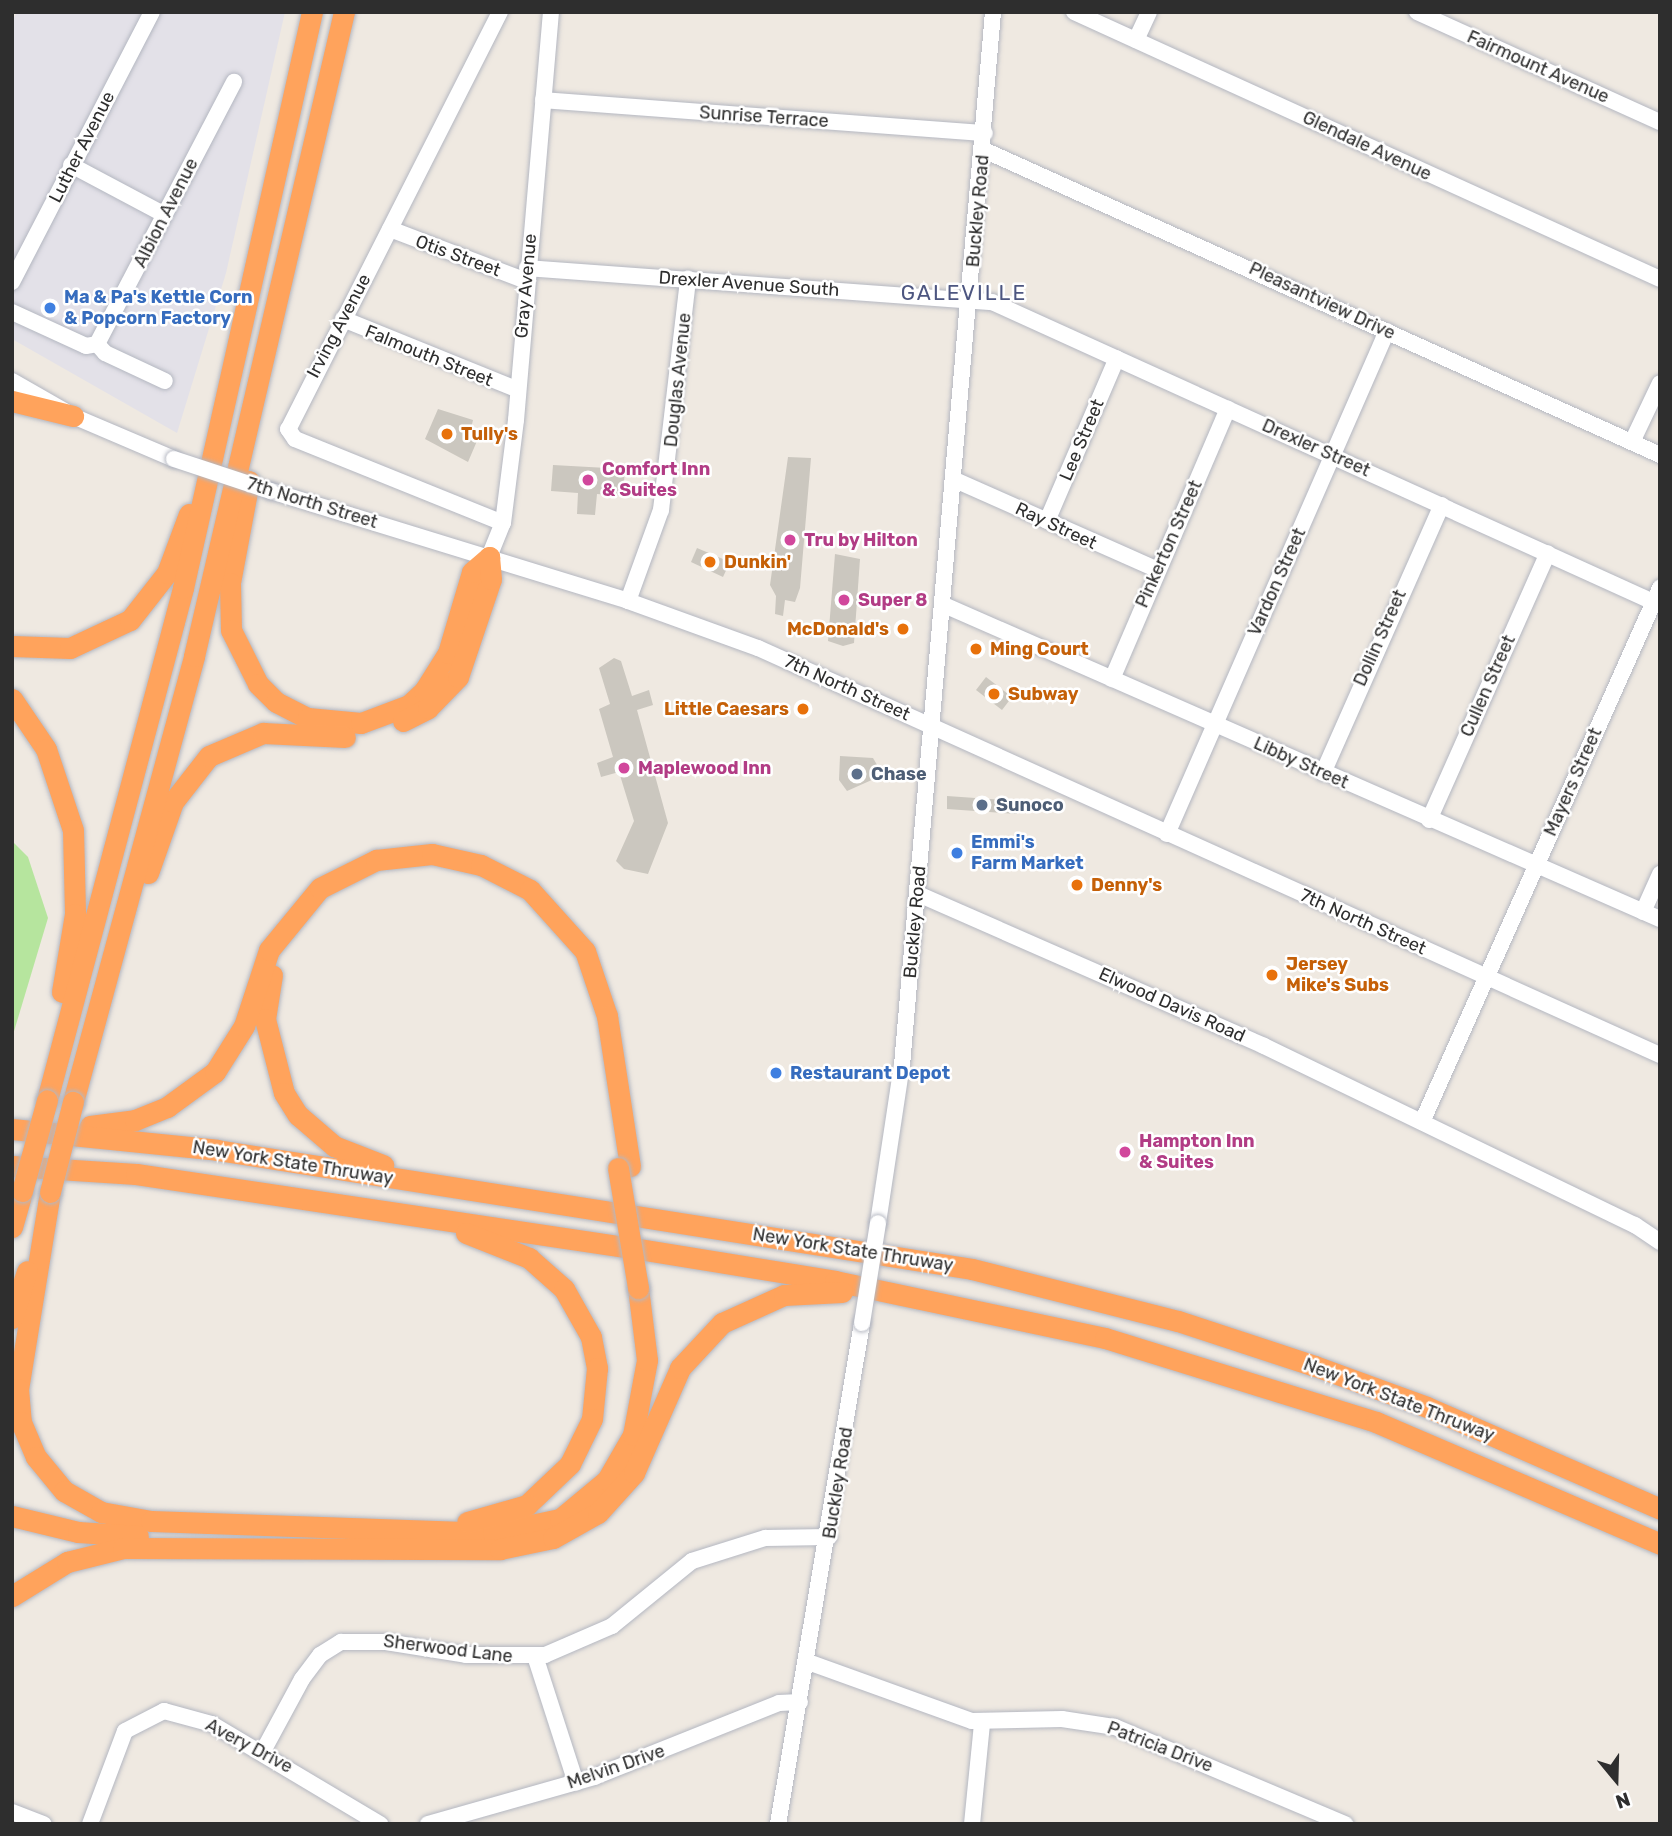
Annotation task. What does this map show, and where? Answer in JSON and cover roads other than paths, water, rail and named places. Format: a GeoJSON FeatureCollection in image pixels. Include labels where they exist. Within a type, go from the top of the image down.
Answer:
{"type":"FeatureCollection","features":[{"type":"Feature","properties":{"kind":"highway"},"geometry":{"type":"LineString","coordinates":[[12,1227],[221,424],[312,12]]}},
{"type":"Feature","properties":{"kind":"highway"},"geometry":{"type":"LineString","coordinates":[[12,1318],[50,1192],[194,656],[344,12]]}},
{"type":"Feature","properties":{"kind":"highway"},"geometry":{"type":"LineString","coordinates":[[295,226],[230,583],[231,630],[244,665],[276,702],[308,718],[361,723],[383,717],[409,705],[437,675],[472,572],[489,557]]}},
{"type":"Feature","properties":{"kind":"highway"},"geometry":{"type":"LineString","coordinates":[[12,401],[73,416]]}},
{"type":"Feature","properties":{"kind":"highway"},"geometry":{"type":"LineString","coordinates":[[12,646],[48,651],[92,642],[114,632],[144,606],[167,573],[221,424]]}},
{"type":"Feature","properties":{"kind":"highway"},"geometry":{"type":"LineString","coordinates":[[83,1064],[101,1030],[173,803],[191,773],[245,737],[286,732],[356,736],[384,730],[428,708],[462,668],[491,579],[489,557]]}},
{"type":"Feature","properties":{"kind":"highway"},"geometry":{"type":"LineString","coordinates":[[12,699],[60,781],[76,867],[75,914],[47,1100]]}},
{"type":"Feature","properties":{"kind":"highway"},"geometry":{"type":"LineString","coordinates":[[12,1123],[100,1126],[135,1120],[188,1097],[233,1047],[269,950],[301,905],[345,872],[376,860],[432,854],[481,865],[530,890],[585,951],[607,1016],[624,1167]]}},
{"type":"Feature","properties":{"kind":"highway"},"geometry":{"type":"LineString","coordinates":[[462,1189],[334,1146],[298,1115],[268,1047],[268,991],[290,937],[328,896],[379,872],[428,866],[486,879],[523,899],[561,937],[582,977],[592,1012],[624,1167],[659,1370],[644,1452]]}},
{"type":"Feature","properties":{"kind":"highway","name":"New York State Thruway"},"geometry":{"type":"LineString","coordinates":[[12,1129],[217,1150],[972,1269],[1132,1308],[1415,1403],[1660,1509]]}},
{"type":"Feature","properties":{"kind":"highway","name":"New York State Thruway"},"geometry":{"type":"LineString","coordinates":[[12,1166],[136,1174],[383,1210],[938,1301],[1105,1338],[1296,1394],[1513,1478],[1660,1544]]}},
{"type":"Feature","properties":{"kind":"highway"},"geometry":{"type":"LineString","coordinates":[[50,1192],[18,1390],[26,1439],[52,1480],[101,1512],[217,1523]]}},
{"type":"Feature","properties":{"kind":"highway"},"geometry":{"type":"LineString","coordinates":[[372,1528],[480,1521],[527,1505],[570,1464],[597,1397],[591,1337],[579,1310],[547,1272],[491,1241],[383,1210]]}},
{"type":"Feature","properties":{"kind":"highway"},"geometry":{"type":"LineString","coordinates":[[12,1504],[88,1522],[514,1531],[560,1519],[584,1502],[621,1458],[641,1410],[647,1360],[644,1287]]}},
{"type":"Feature","properties":{"kind":"highway"},"geometry":{"type":"LineString","coordinates":[[12,1596],[88,1555],[159,1545],[528,1546],[598,1513],[634,1473],[680,1368],[722,1323],[747,1308],[784,1295],[825,1291],[938,1301]]}},
{"type":"Feature","properties":{"kind":"highway"},"geometry":{"type":"LineString","coordinates":[[12,1516],[78,1532],[170,1536],[217,1546]]}},
{"type":"Feature","properties":{"kind":"street","name":"Luther Avenue"},"geometry":{"type":"LineString","coordinates":[[12,282],[152,12]]}},
{"type":"Feature","properties":{"kind":"street","name":"Irving Avenue"},"geometry":{"type":"LineString","coordinates":[[500,12],[289,422],[291,437],[503,523]]}},
{"type":"Feature","properties":{"kind":"street","name":"Gray Avenue"},"geometry":{"type":"LineString","coordinates":[[489,557],[503,523],[551,12]]}},
{"type":"Feature","properties":{"kind":"street","name":"Buckley Road"},"geometry":{"type":"LineString","coordinates":[[778,1824],[830,1537],[902,1065],[971,300],[993,12]]}},
{"type":"Feature","properties":{"kind":"street","name":"Glendale Avenue"},"geometry":{"type":"LineString","coordinates":[[1074,12],[1660,279]]}},
{"type":"Feature","properties":{"kind":"street"},"geometry":{"type":"LineString","coordinates":[[1136,40],[1149,12]]}},
{"type":"Feature","properties":{"kind":"street","name":"Fairmount Avenue"},"geometry":{"type":"LineString","coordinates":[[1417,12],[1660,122]]}},
{"type":"Feature","properties":{"kind":"street","name":"Albion Avenue"},"geometry":{"type":"LineString","coordinates":[[97,344],[234,82]]}},
{"type":"Feature","properties":{"kind":"street","name":"Sunrise Terrace"},"geometry":{"type":"LineString","coordinates":[[543,100],[984,141]]}},
{"type":"Feature","properties":{"kind":"street","name":"Pleasantview Drive"},"geometry":{"type":"LineString","coordinates":[[984,141],[1387,331],[1660,455]]}},
{"type":"Feature","properties":{"kind":"street"},"geometry":{"type":"LineString","coordinates":[[71,165],[164,215]]}},
{"type":"Feature","properties":{"kind":"street","name":"Otis Street"},"geometry":{"type":"LineString","coordinates":[[390,229],[527,274]]}},
{"type":"Feature","properties":{"kind":"street","name":"Drexler Avenue South"},"geometry":{"type":"LineString","coordinates":[[527,274],[688,279],[971,300]]}},
{"type":"Feature","properties":{"kind":"street","name":"Douglas Avenue"},"geometry":{"type":"LineString","coordinates":[[628,601],[662,510],[688,279]]}},
{"type":"Feature","properties":{"kind":"street","name":"Drexler Street"},"geometry":{"type":"LineString","coordinates":[[971,300],[992,302],[1548,553],[1658,598]]}},
{"type":"Feature","properties":{"kind":"street"},"geometry":{"type":"LineString","coordinates":[[12,312],[86,346],[97,344],[105,353],[165,381]]}},
{"type":"Feature","properties":{"kind":"street","name":"Falmouth Street"},"geometry":{"type":"LineString","coordinates":[[343,318],[516,389]]}},
{"type":"Feature","properties":{"kind":"street","name":"Vardon Street"},"geometry":{"type":"LineString","coordinates":[[1167,834],[1387,331]]}},
{"type":"Feature","properties":{"kind":"street","name":"Lee Street"},"geometry":{"type":"LineString","coordinates":[[1047,521],[1116,358]]}},
{"type":"Feature","properties":{"kind":"street","name":"7th North Street"},"geometry":{"type":"LineString","coordinates":[[12,381],[73,416],[174,459],[628,601],[758,648],[1660,1055]]}},
{"type":"Feature","properties":{"kind":"street"},"geometry":{"type":"LineString","coordinates":[[1632,442],[1660,383]]}},
{"type":"Feature","properties":{"kind":"street","name":"Pinkerton Street"},"geometry":{"type":"LineString","coordinates":[[1112,679],[1228,409]]}},
{"type":"Feature","properties":{"kind":"street","name":"Ray Street"},"geometry":{"type":"LineString","coordinates":[[955,480],[1158,570]]}},
{"type":"Feature","properties":{"kind":"street","name":"Dollin Street"},"geometry":{"type":"LineString","coordinates":[[1323,773],[1442,505]]}},
{"type":"Feature","properties":{"kind":"street","name":"Cullen Street"},"geometry":{"type":"LineString","coordinates":[[1429,820],[1548,553]]}},
{"type":"Feature","properties":{"kind":"street","name":"Mayers Street"},"geometry":{"type":"LineString","coordinates":[[1489,978],[1536,866],[1658,598]]}},
{"type":"Feature","properties":{"kind":"street","name":"Libby Street"},"geometry":{"type":"LineString","coordinates":[[944,605],[1429,820],[1660,919]]}},
{"type":"Feature","properties":{"kind":"street"},"geometry":{"type":"LineString","coordinates":[[1643,912],[1660,874]]}},
{"type":"Feature","properties":{"kind":"street","name":"Elwood Davis Road"},"geometry":{"type":"LineString","coordinates":[[918,894],[1235,1033],[1635,1225],[1660,1242]]}},
{"type":"Feature","properties":{"kind":"street"},"geometry":{"type":"LineString","coordinates":[[1422,1122],[1489,978]]}},
{"type":"Feature","properties":{"kind":"street","name":"Sherwood Lane"},"geometry":{"type":"LineString","coordinates":[[262,1753],[302,1679],[320,1655],[341,1642],[358,1639],[466,1655],[535,1656],[612,1626],[678,1569],[724,1549],[765,1538],[830,1537]]}},
{"type":"Feature","properties":{"kind":"street"},"geometry":{"type":"LineString","coordinates":[[535,1656],[576,1783]]}},
{"type":"Feature","properties":{"kind":"street","name":"Patricia Drive"},"geometry":{"type":"LineString","coordinates":[[808,1662],[982,1723],[1062,1719],[1115,1727],[1345,1824]]}},
{"type":"Feature","properties":{"kind":"street","name":"Melvin Drive"},"geometry":{"type":"LineString","coordinates":[[428,1824],[576,1783],[779,1703],[800,1702]]}},
{"type":"Feature","properties":{"kind":"street","name":"Avery Drive"},"geometry":{"type":"LineString","coordinates":[[89,1824],[120,1740],[151,1714],[184,1714],[262,1753],[380,1824]]}},
{"type":"Feature","properties":{"kind":"street"},"geometry":{"type":"LineString","coordinates":[[972,1824],[982,1723]]}},
{"type":"Feature","properties":{"kind":"street"},"geometry":{"type":"LineString","coordinates":[[12,1812],[44,1824]]}},
{"type":"Feature","properties":{"kind":"place","name":"Ma & Pa's Kettle Corn & Popcorn Factory"},"geometry":{"type":"Point","coordinates":[50,308]}},
{"type":"Feature","properties":{"kind":"place","name":"Tully's"},"geometry":{"type":"Point","coordinates":[447,434]}},
{"type":"Feature","properties":{"kind":"place","name":"Comfort Inn & Suites"},"geometry":{"type":"Point","coordinates":[588,480]}},
{"type":"Feature","properties":{"kind":"place","name":"Tru by Hilton"},"geometry":{"type":"Point","coordinates":[790,540]}},
{"type":"Feature","properties":{"kind":"place","name":"Dunkin'"},"geometry":{"type":"Point","coordinates":[710,562]}},
{"type":"Feature","properties":{"kind":"place","name":"Super 8"},"geometry":{"type":"Point","coordinates":[844,600]}},
{"type":"Feature","properties":{"kind":"place","name":"McDonald's"},"geometry":{"type":"Point","coordinates":[903,629]}},
{"type":"Feature","properties":{"kind":"place","name":"Ming Court"},"geometry":{"type":"Point","coordinates":[976,649]}},
{"type":"Feature","properties":{"kind":"place","name":"Subway"},"geometry":{"type":"Point","coordinates":[994,694]}},
{"type":"Feature","properties":{"kind":"place","name":"Little Caesars"},"geometry":{"type":"Point","coordinates":[803,709]}},
{"type":"Feature","properties":{"kind":"place","name":"Maplewood Inn"},"geometry":{"type":"Point","coordinates":[624,768]}},
{"type":"Feature","properties":{"kind":"place","name":"Chase"},"geometry":{"type":"Point","coordinates":[857,774]}},
{"type":"Feature","properties":{"kind":"place","name":"Sunoco"},"geometry":{"type":"Point","coordinates":[982,805]}},
{"type":"Feature","properties":{"kind":"place","name":"Emmi's Farm Market"},"geometry":{"type":"Point","coordinates":[957,853]}},
{"type":"Feature","properties":{"kind":"place","name":"Denny's"},"geometry":{"type":"Point","coordinates":[1077,885]}},
{"type":"Feature","properties":{"kind":"place","name":"Jersey Mike's Subs"},"geometry":{"type":"Point","coordinates":[1272,975]}},
{"type":"Feature","properties":{"kind":"place","name":"Restaurant Depot"},"geometry":{"type":"Point","coordinates":[776,1073]}},
{"type":"Feature","properties":{"kind":"place","name":"Hampton Inn & Suites"},"geometry":{"type":"Point","coordinates":[1125,1152]}},
{"type":"Feature","properties":{"kind":"district","name":"GALEVILLE"},"geometry":{"type":"Point","coordinates":[964,293]}}]}
